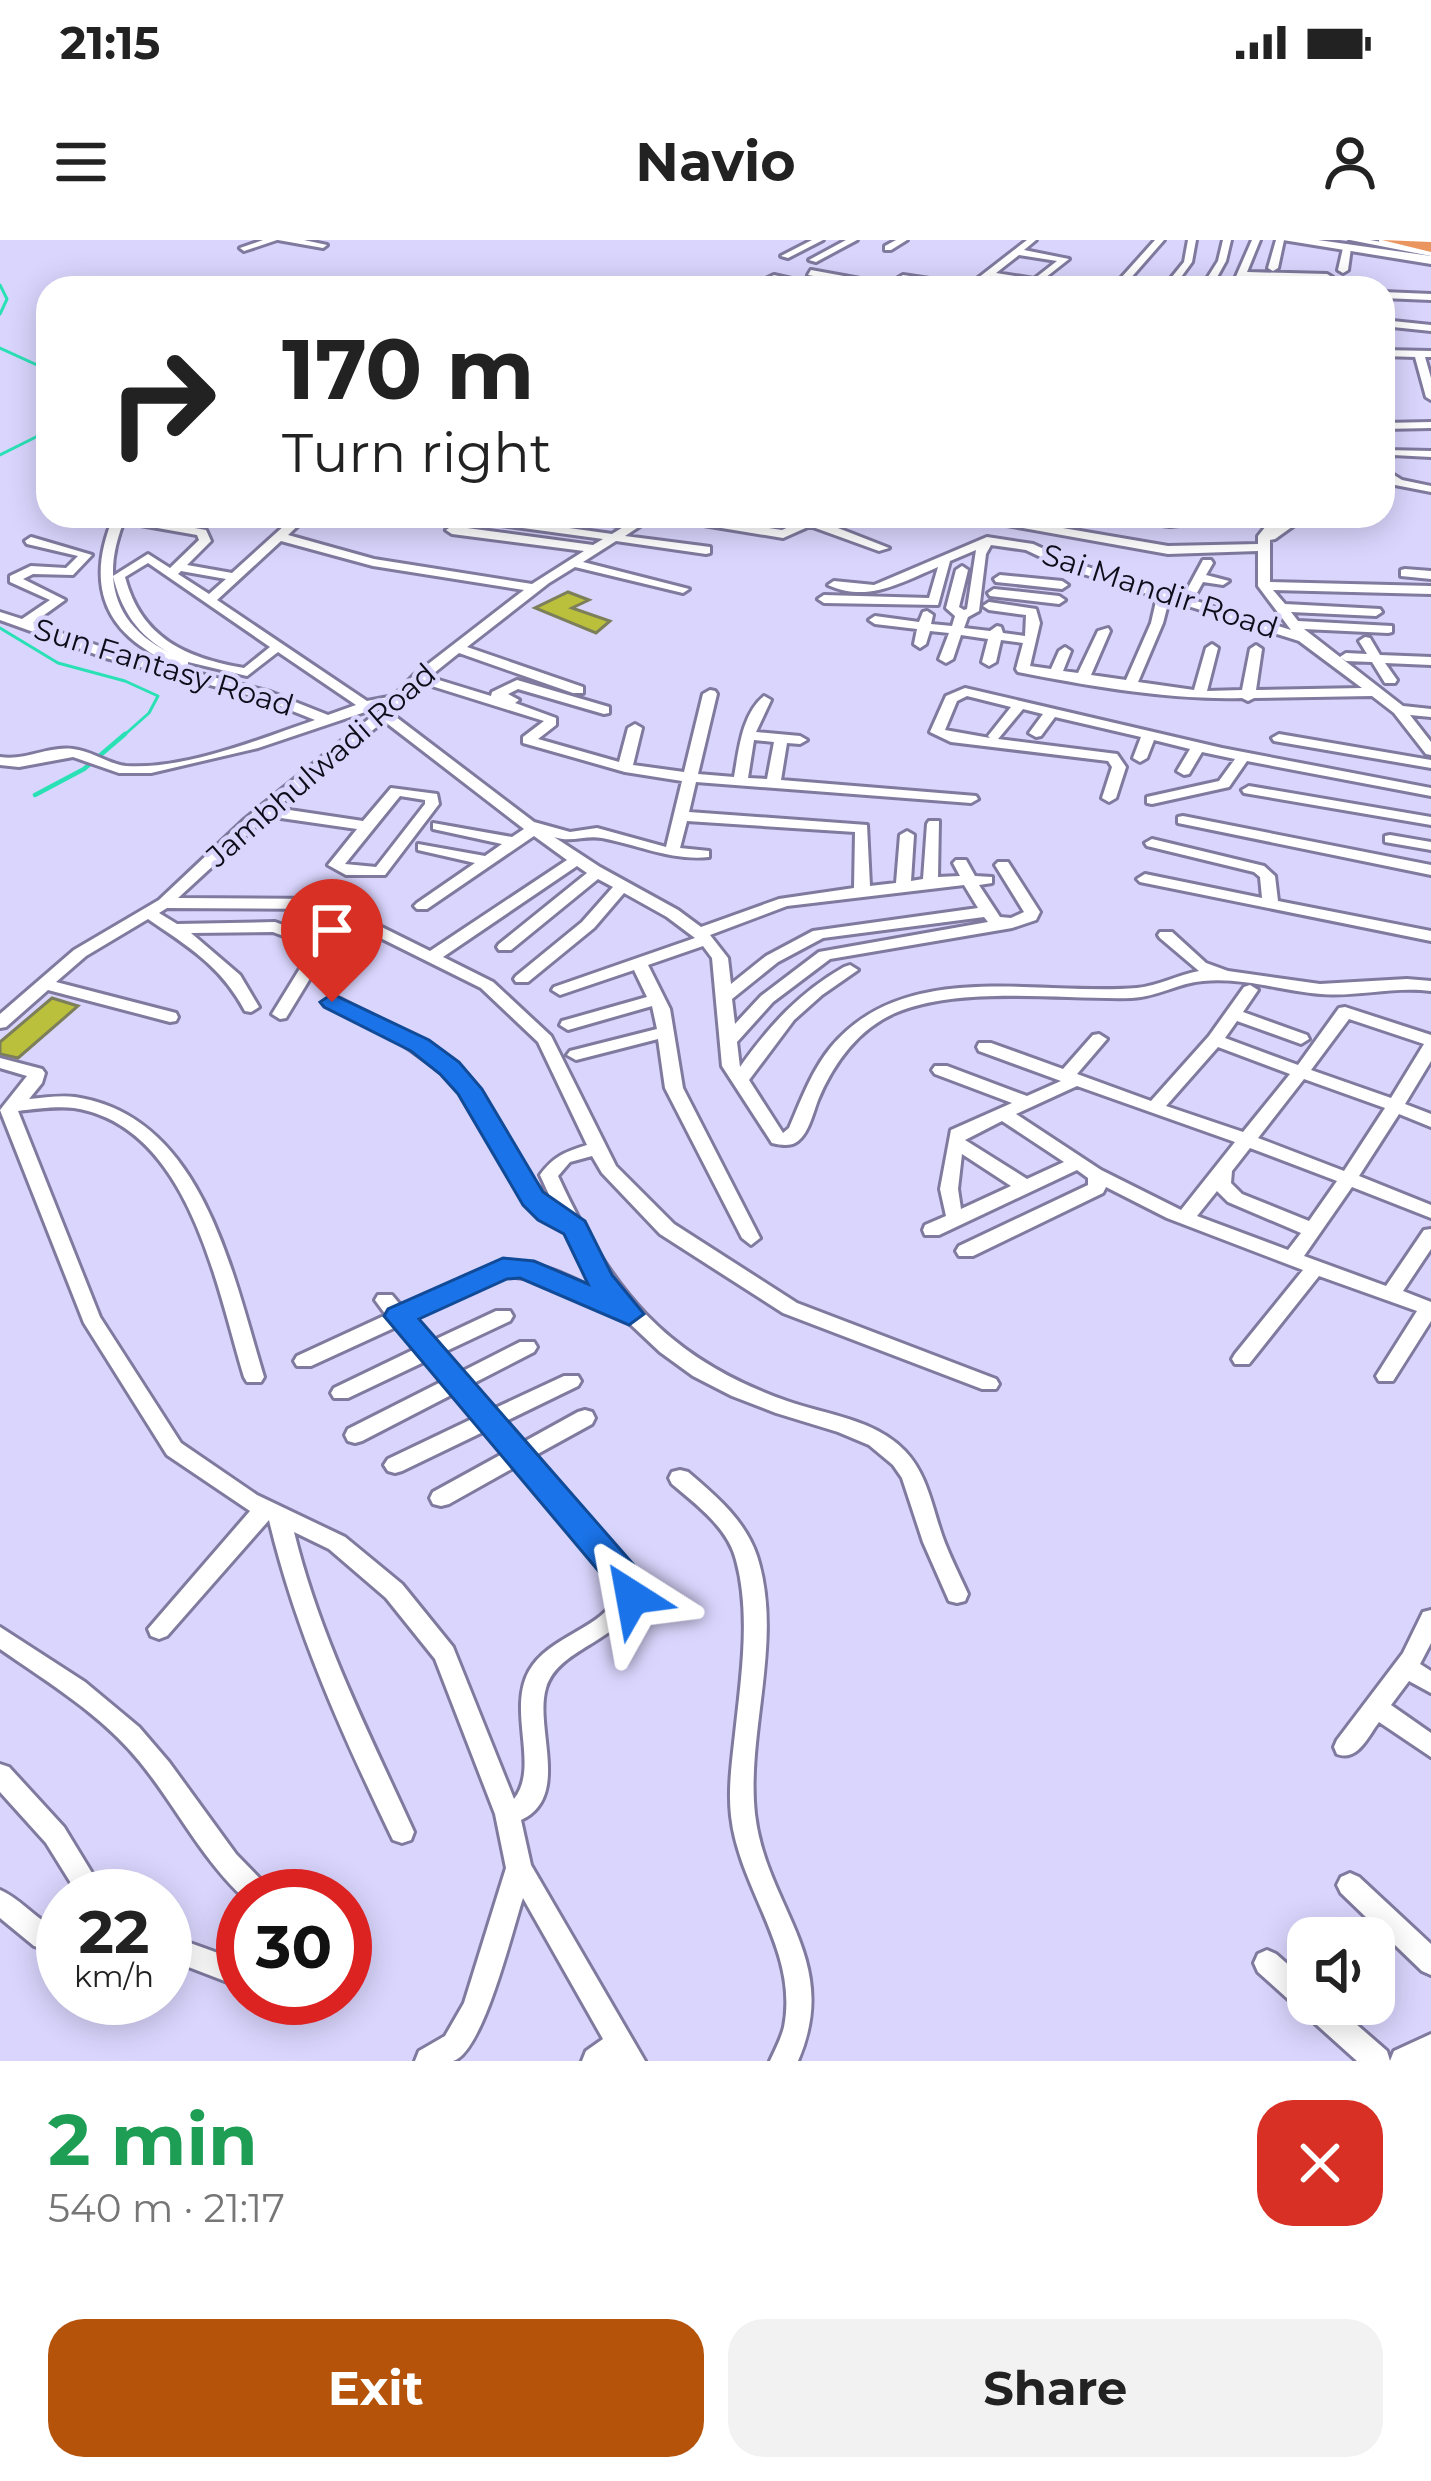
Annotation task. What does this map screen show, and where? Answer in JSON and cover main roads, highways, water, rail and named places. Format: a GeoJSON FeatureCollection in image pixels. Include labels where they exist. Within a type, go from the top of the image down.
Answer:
{"type":"FeatureCollection","features":[{"type":"Feature","properties":{"kind":"highway"},"geometry":{"type":"LineString","coordinates":[[1390,240],[1426,248]]}},
{"type":"Feature","properties":{"kind":"waterway"},"geometry":{"type":"LineString","coordinates":[[0,285],[7,299],[0,314]]}},
{"type":"Feature","properties":{"kind":"waterway"},"geometry":{"type":"LineString","coordinates":[[0,348],[36,364]]}},
{"type":"Feature","properties":{"kind":"waterway"},"geometry":{"type":"LineString","coordinates":[[0,455],[36,437]]}},
{"type":"Feature","properties":{"kind":"waterway"},"geometry":{"type":"LineString","coordinates":[[0,628],[58,663],[125,681],[158,696],[149,713],[122,737]]}},
{"type":"Feature","properties":{"kind":"waterway"},"geometry":{"type":"LineString","coordinates":[[35,795],[84,769],[125,734]]}}]}
